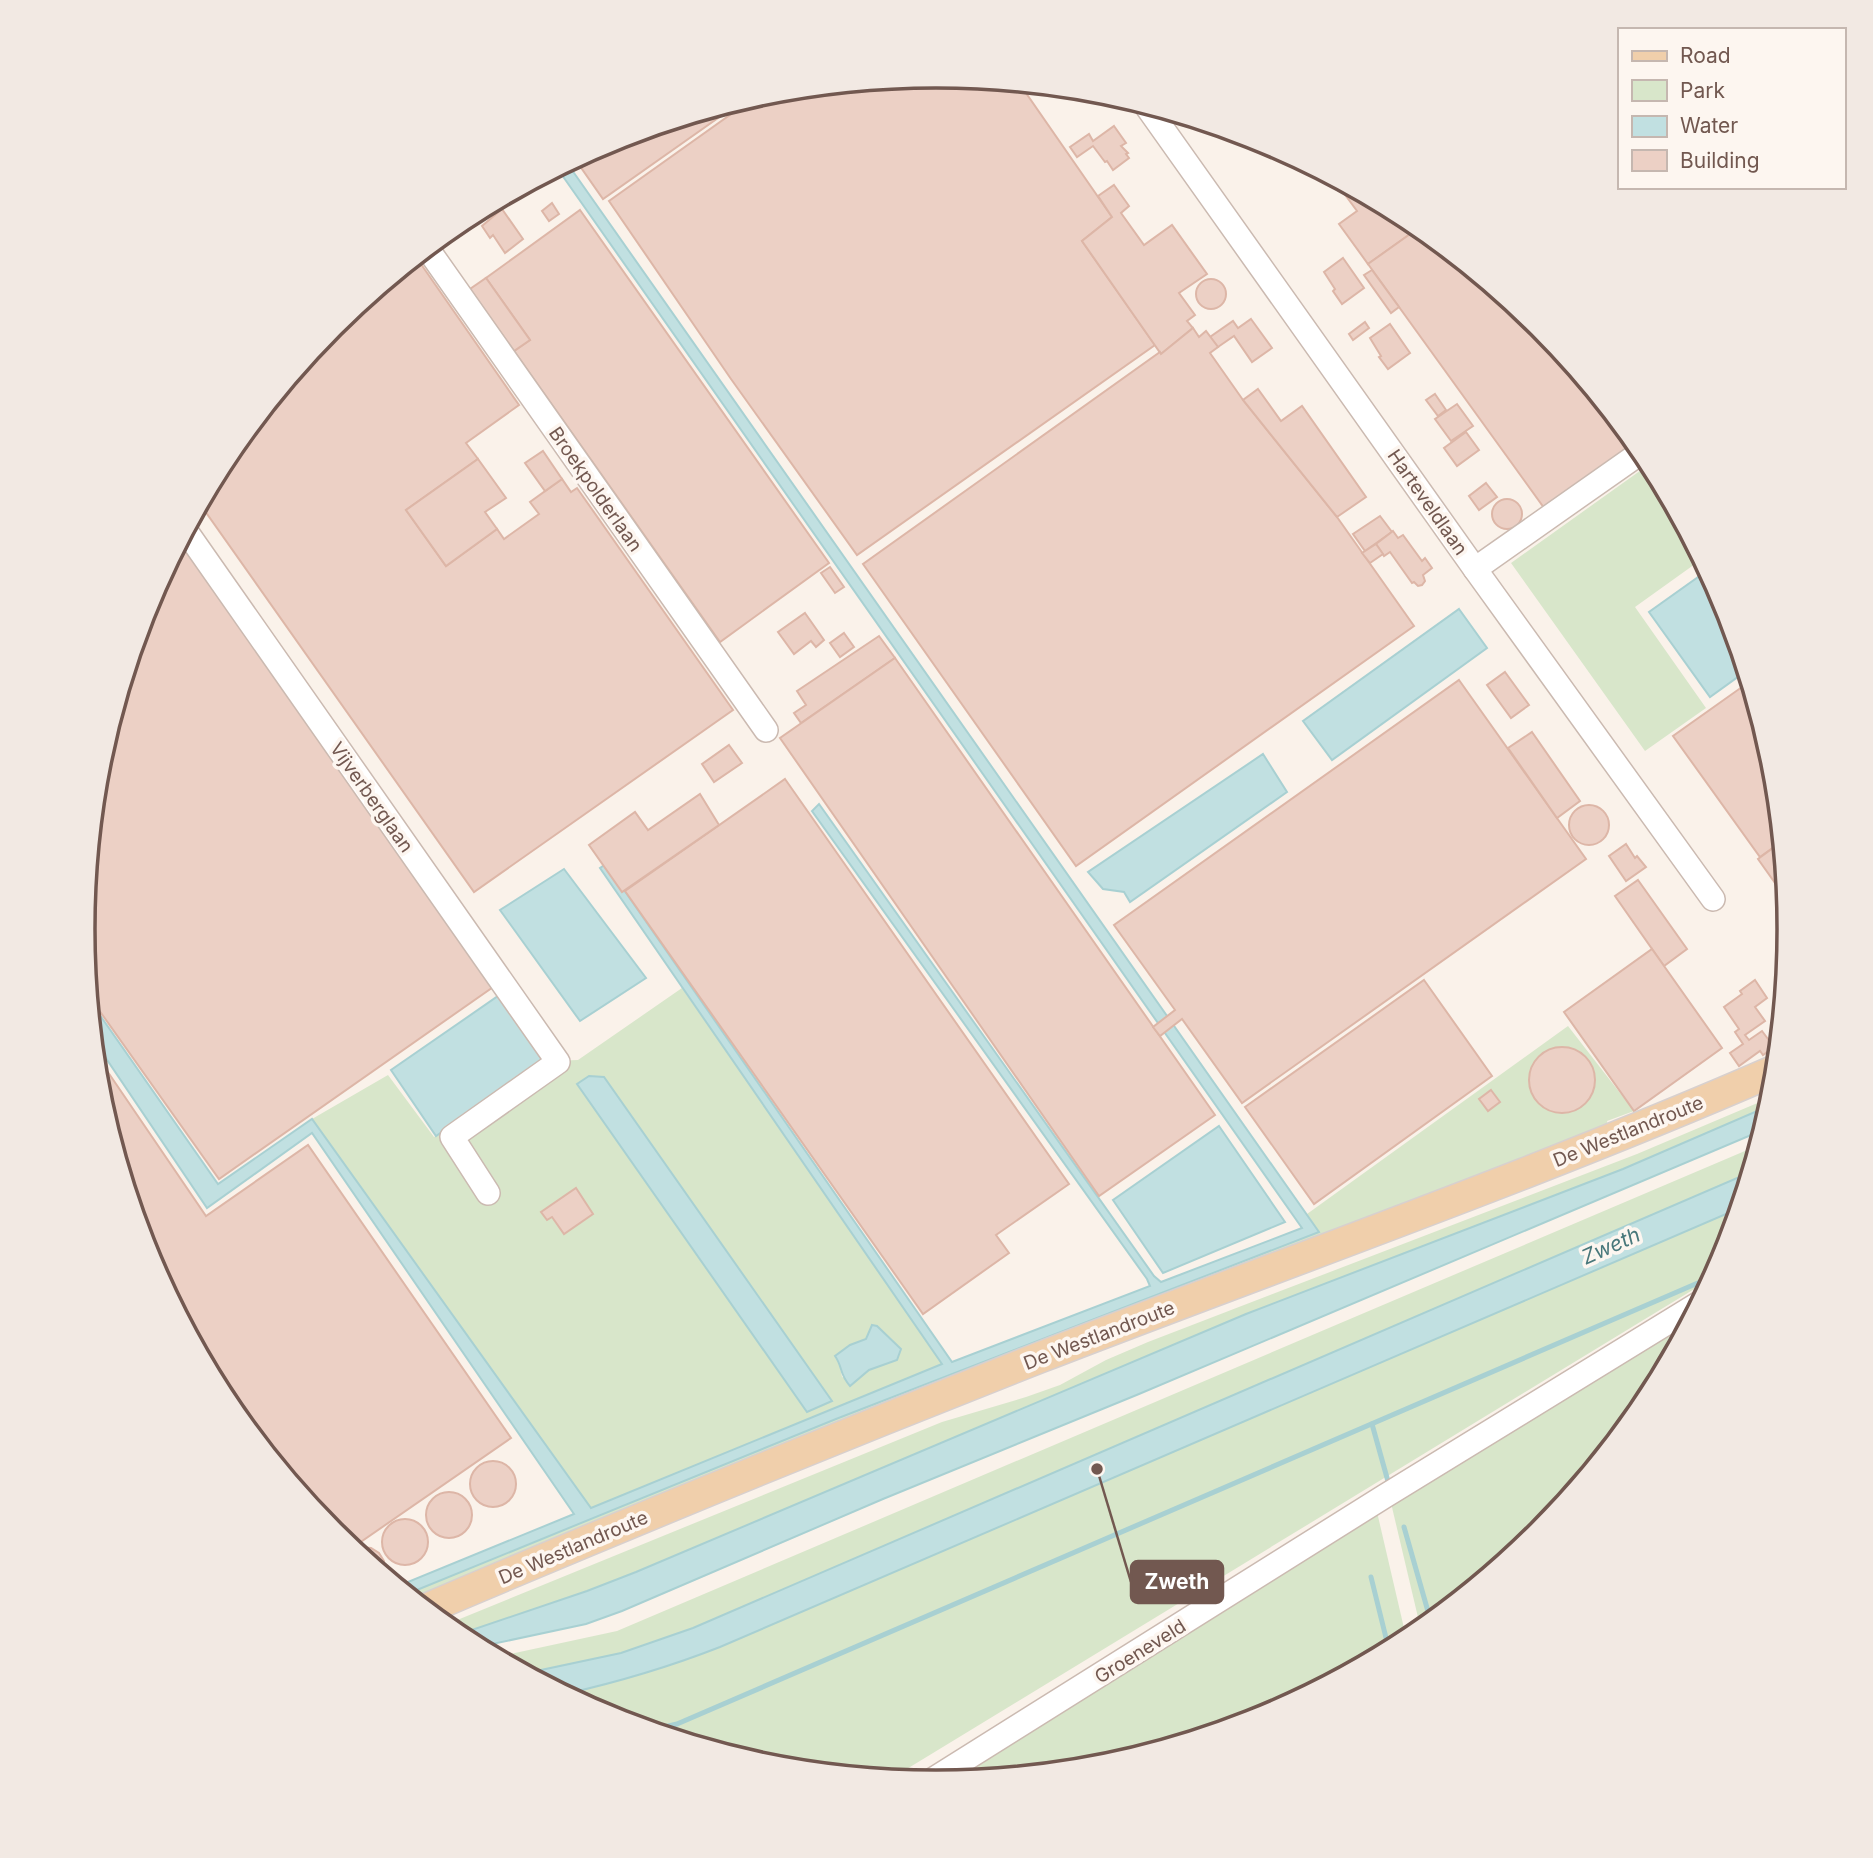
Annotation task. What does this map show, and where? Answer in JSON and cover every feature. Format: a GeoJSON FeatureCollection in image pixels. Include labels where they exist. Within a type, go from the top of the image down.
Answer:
{"type":"FeatureCollection","features":[{"type":"Feature","properties":{"kind":"main road","name":"De Westlandroute"},"geometry":{"type":"LineString","coordinates":[[435,1605],[623,1525],[1028,1363],[1625,1134],[1765,1075]]}},
{"type":"Feature","properties":{"kind":"main road","name":"De Westlandroute"},"geometry":{"type":"LineString","coordinates":[[451,1616],[1033,1378],[1633,1149],[1762,1093]]}},
{"type":"Feature","properties":{"kind":"street","name":"Harteveldlaan"},"geometry":{"type":"LineString","coordinates":[[1153,116],[1713,899]]}},
{"type":"Feature","properties":{"kind":"street","name":"Broekpolderlaan"},"geometry":{"type":"LineString","coordinates":[[432,255],[766,730]]}},
{"type":"Feature","properties":{"kind":"street"},"geometry":{"type":"LineString","coordinates":[[1475,569],[1634,458]]}},
{"type":"Feature","properties":{"kind":"street","name":"Vijverberglaan"},"geometry":{"type":"LineString","coordinates":[[192,539],[558,1062],[452,1137],[488,1193]]}},
{"type":"Feature","properties":{"kind":"street","name":"Groeneveld"},"geometry":{"type":"LineString","coordinates":[[949,1770],[1686,1311]]}},
{"type":"Feature","properties":{"kind":"green space"},"geometry":{"type":"Polygon","coordinates":[[[1641,470],[1694,564],[1635,607],[1706,708],[1645,751],[1511,563],[1641,470]]]}},
{"type":"Feature","properties":{"kind":"green space"},"geometry":{"type":"Polygon","coordinates":[[[682,988],[899,1298],[942,1364],[698,1469],[591,1508],[312,1119],[388,1075],[434,1137],[551,1061],[578,1060],[682,988]],[[578,1083],[807,1412],[831,1402],[832,1401],[578,1083]],[[866,1339],[850,1345],[839,1361],[842,1377],[854,1381],[869,1370],[897,1360],[866,1339]]]}},
{"type":"Feature","properties":{"kind":"green space"},"geometry":{"type":"Polygon","coordinates":[[[1568,1026],[1634,1111],[1607,1121],[1609,1131],[427,1599],[416,1590],[836,1419],[1319,1232],[1307,1214],[1568,1026]]]}},
{"type":"Feature","properties":{"kind":"green space"},"geometry":{"type":"Polygon","coordinates":[[[1760,1102],[1758,1111],[1623,1169],[1246,1314],[636,1572],[471,1630],[457,1620],[942,1422],[1060,1385],[1106,1360],[1148,1342],[1637,1154],[1760,1102]]]}},
{"type":"Feature","properties":{"kind":"green space"},"geometry":{"type":"Polygon","coordinates":[[[1748,1150],[1740,1177],[693,1628],[621,1653],[539,1670],[510,1654],[617,1631],[1748,1150]]]}},
{"type":"Feature","properties":{"kind":"green space"},"geometry":{"type":"Polygon","coordinates":[[[1728,1213],[1697,1287],[906,1769],[827,1763],[719,1742],[666,1726],[579,1690],[643,1674],[720,1647],[1728,1213]]]}},
{"type":"Feature","properties":{"kind":"green space"},"geometry":{"type":"Polygon","coordinates":[[[1676,1330],[1636,1397],[1569,1484],[1532,1524],[1491,1562],[1418,1619],[1391,1503],[1676,1330]]]}},
{"type":"Feature","properties":{"kind":"green space"},"geometry":{"type":"Polygon","coordinates":[[[1377,1512],[1404,1629],[1357,1658],[1309,1684],[1259,1706],[1154,1742],[1046,1763],[958,1770],[1377,1512]]]}},
{"type":"Feature","properties":{"kind":"water"},"geometry":{"type":"Polygon","coordinates":[[[572,170],[1319,1232],[836,1419],[416,1590],[407,1582],[574,1514],[312,1133],[207,1208],[105,1057],[100,1015],[218,1184],[312,1119],[591,1508],[942,1364],[600,868],[606,864],[952,1362],[1150,1286],[812,811],[819,804],[1154,1276],[1161,1282],[1302,1228],[562,175],[572,170]]]}},
{"type":"Feature","properties":{"kind":"water"},"geometry":{"type":"Polygon","coordinates":[[[1700,576],[1714,607],[1738,676],[1710,697],[1649,612],[1700,576]]]}},
{"type":"Feature","properties":{"kind":"water"},"geometry":{"type":"Polygon","coordinates":[[[1459,609],[1487,648],[1332,760],[1303,721],[1459,609]]]}},
{"type":"Feature","properties":{"kind":"water"},"geometry":{"type":"Polygon","coordinates":[[[1263,754],[1287,792],[1130,902],[1124,892],[1103,889],[1088,872],[1263,754]]]}},
{"type":"Feature","properties":{"kind":"water"},"geometry":{"type":"Polygon","coordinates":[[[564,869],[646,978],[580,1021],[500,910],[564,869]]]}},
{"type":"Feature","properties":{"kind":"water"},"geometry":{"type":"Polygon","coordinates":[[[498,996],[543,1061],[436,1136],[391,1070],[498,996]]]}},
{"type":"Feature","properties":{"kind":"water"},"geometry":{"type":"Polygon","coordinates":[[[589,1076],[604,1077],[832,1401],[807,1412],[577,1084],[589,1076]]]}},
{"type":"Feature","properties":{"kind":"water"},"geometry":{"type":"Polygon","coordinates":[[[1758,1111],[1752,1135],[622,1611],[586,1624],[493,1644],[471,1630],[636,1572],[1246,1314],[1623,1169],[1758,1111]]]}},
{"type":"Feature","properties":{"kind":"water"},"geometry":{"type":"Polygon","coordinates":[[[1219,1126],[1285,1222],[1163,1273],[1113,1200],[1219,1126]]]}},
{"type":"Feature","properties":{"kind":"water"},"geometry":{"type":"Polygon","coordinates":[[[1740,1177],[1728,1213],[720,1647],[643,1674],[579,1690],[539,1670],[621,1653],[693,1628],[1740,1177]]]}},
{"type":"Feature","properties":{"kind":"water"},"geometry":{"type":"Polygon","coordinates":[[[872,1325],[877,1326],[901,1349],[897,1360],[869,1370],[850,1386],[835,1356],[850,1345],[866,1339],[872,1325]]]}},
{"type":"Feature","properties":{"kind":"building"},"geometry":{"type":"Polygon","coordinates":[[[881,89],[992,89],[1026,93],[1112,217],[1082,241],[1155,345],[857,555],[731,379],[609,201],[733,113],[827,95],[881,89]]]}},
{"type":"Feature","properties":{"kind":"building"},"geometry":{"type":"Polygon","coordinates":[[[722,115],[603,199],[580,167],[666,132],[722,115]]]}},
{"type":"Feature","properties":{"kind":"building"},"geometry":{"type":"Polygon","coordinates":[[[1114,126],[1126,143],[1121,146],[1129,158],[1113,170],[1093,146],[1077,157],[1070,147],[1089,134],[1093,141],[1114,126]]]}},
{"type":"Feature","properties":{"kind":"building"},"geometry":{"type":"Polygon","coordinates":[[[1114,185],[1129,206],[1121,213],[1144,245],[1172,225],[1207,274],[1179,293],[1195,315],[1187,321],[1193,328],[1161,354],[1082,241],[1112,217],[1098,196],[1114,185]]]}},
{"type":"Feature","properties":{"kind":"building"},"geometry":{"type":"Polygon","coordinates":[[[1344,193],[1411,234],[1368,264],[1339,224],[1357,211],[1344,193]]]}},
{"type":"Feature","properties":{"kind":"building"},"geometry":{"type":"Polygon","coordinates":[[[552,203],[559,214],[549,221],[542,211],[552,203]]]}},
{"type":"Feature","properties":{"kind":"building"},"geometry":{"type":"Polygon","coordinates":[[[502,209],[523,239],[505,253],[493,235],[490,238],[482,226],[502,209]]]}},
{"type":"Feature","properties":{"kind":"building"},"geometry":{"type":"Polygon","coordinates":[[[580,210],[829,563],[720,642],[514,351],[530,340],[486,278],[580,210]]]}},
{"type":"Feature","properties":{"kind":"building"},"geometry":{"type":"Polygon","coordinates":[[[1411,234],[1449,261],[1532,334],[1569,374],[1630,453],[1547,512],[1368,264],[1411,234]]]}},
{"type":"Feature","properties":{"kind":"building"},"geometry":{"type":"Polygon","coordinates":[[[1343,258],[1364,288],[1342,304],[1324,272],[1343,258]]]}},
{"type":"Feature","properties":{"kind":"building"},"geometry":{"type":"Polygon","coordinates":[[[421,264],[519,405],[466,443],[478,459],[406,510],[446,566],[497,529],[504,539],[539,514],[530,502],[562,479],[571,492],[577,488],[733,710],[474,892],[206,512],[237,461],[304,374],[341,334],[421,264]]]}},
{"type":"Feature","properties":{"kind":"building"},"geometry":{"type":"Polygon","coordinates":[[[1372,270],[1399,307],[1391,313],[1364,275],[1372,270]]]}},
{"type":"Feature","properties":{"kind":"building"},"geometry":{"type":"Polygon","coordinates":[[[486,278],[530,340],[514,351],[470,289],[486,278]]]}},
{"type":"Feature","properties":{"kind":"building"},"geometry":{"type":"Polygon","coordinates":[[[1211,279],[1217,280],[1225,288],[1225,300],[1217,308],[1211,309],[1205,308],[1197,300],[1196,294],[1197,288],[1205,280],[1211,279]]]}},
{"type":"Feature","properties":{"kind":"building"},"geometry":{"type":"Polygon","coordinates":[[[1251,319],[1272,348],[1252,362],[1234,336],[1218,347],[1210,337],[1233,321],[1238,328],[1251,319]]]}},
{"type":"Feature","properties":{"kind":"building"},"geometry":{"type":"Polygon","coordinates":[[[1365,322],[1369,328],[1353,340],[1349,334],[1365,322]]]}},
{"type":"Feature","properties":{"kind":"building"},"geometry":{"type":"Polygon","coordinates":[[[1390,324],[1410,353],[1388,369],[1370,338],[1390,324]]]}},
{"type":"Feature","properties":{"kind":"building"},"geometry":{"type":"Polygon","coordinates":[[[1193,328],[1199,337],[1206,331],[1218,347],[1210,353],[1243,400],[1337,517],[1414,626],[1076,866],[863,564],[1160,352],[1161,354],[1193,328]]]}},
{"type":"Feature","properties":{"kind":"building"},"geometry":{"type":"Polygon","coordinates":[[[1258,389],[1281,421],[1302,406],[1366,497],[1337,517],[1243,400],[1258,389]]]}},
{"type":"Feature","properties":{"kind":"building"},"geometry":{"type":"Polygon","coordinates":[[[1435,394],[1446,410],[1438,416],[1426,400],[1435,394]]]}},
{"type":"Feature","properties":{"kind":"building"},"geometry":{"type":"Polygon","coordinates":[[[1457,404],[1473,426],[1451,441],[1435,419],[1457,404]]]}},
{"type":"Feature","properties":{"kind":"building"},"geometry":{"type":"Polygon","coordinates":[[[1466,432],[1479,450],[1457,466],[1444,448],[1466,432]]]}},
{"type":"Feature","properties":{"kind":"building"},"geometry":{"type":"Polygon","coordinates":[[[543,451],[562,479],[545,491],[525,463],[543,451]]]}},
{"type":"Feature","properties":{"kind":"building"},"geometry":{"type":"Polygon","coordinates":[[[478,459],[506,498],[485,512],[497,529],[446,566],[406,510],[478,459]]]}},
{"type":"Feature","properties":{"kind":"building"},"geometry":{"type":"Polygon","coordinates":[[[1486,483],[1497,497],[1479,510],[1469,496],[1486,483]]]}},
{"type":"Feature","properties":{"kind":"building"},"geometry":{"type":"Polygon","coordinates":[[[1507,499],[1518,503],[1522,514],[1518,525],[1507,529],[1496,525],[1492,514],[1496,503],[1507,499]]]}},
{"type":"Feature","properties":{"kind":"building"},"geometry":{"type":"Polygon","coordinates":[[[1380,516],[1392,532],[1365,551],[1353,534],[1380,516]]]}},
{"type":"Feature","properties":{"kind":"building"},"geometry":{"type":"Polygon","coordinates":[[[1393,531],[1398,538],[1403,535],[1422,561],[1425,558],[1432,568],[1423,575],[1425,581],[1422,585],[1412,583],[1390,552],[1384,556],[1376,544],[1393,531]]]}},
{"type":"Feature","properties":{"kind":"building"},"geometry":{"type":"Polygon","coordinates":[[[1376,544],[1383,554],[1370,563],[1362,553],[1376,544]]]}},
{"type":"Feature","properties":{"kind":"building"},"geometry":{"type":"Polygon","coordinates":[[[188,546],[496,985],[219,1179],[99,1011],[97,984],[97,874],[111,765],[140,659],[159,607],[188,546]]]}},
{"type":"Feature","properties":{"kind":"building"},"geometry":{"type":"Polygon","coordinates":[[[830,567],[844,587],[835,593],[821,573],[830,567]]]}},
{"type":"Feature","properties":{"kind":"building"},"geometry":{"type":"Polygon","coordinates":[[[805,613],[824,640],[816,647],[811,641],[794,654],[778,632],[805,613]]]}},
{"type":"Feature","properties":{"kind":"building"},"geometry":{"type":"Polygon","coordinates":[[[844,633],[854,647],[840,657],[830,643],[844,633]]]}},
{"type":"Feature","properties":{"kind":"building"},"geometry":{"type":"Polygon","coordinates":[[[879,636],[895,658],[801,723],[794,713],[806,705],[797,691],[879,636]]]}},
{"type":"Feature","properties":{"kind":"building"},"geometry":{"type":"Polygon","coordinates":[[[895,658],[1215,1115],[1099,1196],[780,738],[895,658]]]}},
{"type":"Feature","properties":{"kind":"building"},"geometry":{"type":"Polygon","coordinates":[[[1505,672],[1529,705],[1511,718],[1487,685],[1505,672]]]}},
{"type":"Feature","properties":{"kind":"building"},"geometry":{"type":"Polygon","coordinates":[[[1459,680],[1586,859],[1242,1103],[1182,1019],[1160,1036],[1153,1027],[1175,1010],[1114,925],[1459,680]]]}},
{"type":"Feature","properties":{"kind":"building"},"geometry":{"type":"Polygon","coordinates":[[[1742,687],[1762,765],[1774,847],[1760,857],[1673,736],[1742,687]]]}},
{"type":"Feature","properties":{"kind":"building"},"geometry":{"type":"Polygon","coordinates":[[[1532,732],[1580,801],[1557,818],[1508,748],[1532,732]]]}},
{"type":"Feature","properties":{"kind":"building"},"geometry":{"type":"Polygon","coordinates":[[[729,745],[742,763],[714,782],[702,764],[729,745]]]}},
{"type":"Feature","properties":{"kind":"building"},"geometry":{"type":"Polygon","coordinates":[[[785,779],[1069,1184],[996,1235],[1009,1253],[923,1314],[625,891],[785,779]]]}},
{"type":"Feature","properties":{"kind":"building"},"geometry":{"type":"Polygon","coordinates":[[[700,794],[719,825],[622,892],[589,845],[635,812],[648,830],[700,794]]]}},
{"type":"Feature","properties":{"kind":"building"},"geometry":{"type":"Polygon","coordinates":[[[1589,805],[1603,811],[1609,825],[1603,839],[1589,845],[1575,839],[1569,825],[1575,811],[1589,805]]]}},
{"type":"Feature","properties":{"kind":"building"},"geometry":{"type":"Polygon","coordinates":[[[1626,844],[1635,858],[1637,856],[1646,867],[1626,881],[1609,856],[1626,844]]]}},
{"type":"Feature","properties":{"kind":"building"},"geometry":{"type":"Polygon","coordinates":[[[1774,847],[1776,885],[1758,859],[1774,847]]]}},
{"type":"Feature","properties":{"kind":"building"},"geometry":{"type":"Polygon","coordinates":[[[1638,880],[1687,949],[1664,966],[1615,896],[1638,880]]]}},
{"type":"Feature","properties":{"kind":"building"},"geometry":{"type":"Polygon","coordinates":[[[1652,949],[1722,1048],[1634,1111],[1564,1012],[1652,949]]]}},
{"type":"Feature","properties":{"kind":"building"},"geometry":{"type":"Polygon","coordinates":[[[1424,980],[1492,1076],[1314,1204],[1245,1107],[1424,980]]]}},
{"type":"Feature","properties":{"kind":"building"},"geometry":{"type":"Polygon","coordinates":[[[1755,980],[1767,998],[1755,1007],[1765,1021],[1745,1035],[1749,1040],[1762,1031],[1770,1042],[1769,1051],[1763,1055],[1760,1051],[1739,1066],[1730,1053],[1743,1044],[1735,1032],[1739,1029],[1724,1007],[1742,994],[1740,991],[1755,980]]]}},
{"type":"Feature","properties":{"kind":"building"},"geometry":{"type":"Polygon","coordinates":[[[1555,1047],[1569,1047],[1581,1052],[1590,1061],[1595,1080],[1593,1093],[1586,1104],[1569,1113],[1555,1113],[1543,1108],[1534,1099],[1529,1087],[1529,1073],[1534,1061],[1543,1052],[1555,1047]]]}},
{"type":"Feature","properties":{"kind":"building"},"geometry":{"type":"Polygon","coordinates":[[[107,1071],[206,1216],[308,1145],[511,1438],[361,1542],[304,1484],[269,1441],[208,1350],[159,1251],[140,1199],[124,1147],[107,1071]]]}},
{"type":"Feature","properties":{"kind":"building"},"geometry":{"type":"Polygon","coordinates":[[[1491,1090],[1500,1102],[1488,1111],[1479,1099],[1491,1090]]]}},
{"type":"Feature","properties":{"kind":"building"},"geometry":{"type":"Polygon","coordinates":[[[576,1188],[593,1214],[564,1234],[552,1217],[547,1220],[541,1212],[576,1188]]]}},
{"type":"Feature","properties":{"kind":"building"},"geometry":{"type":"Polygon","coordinates":[[[493,1461],[509,1468],[516,1484],[509,1500],[493,1507],[477,1500],[470,1484],[477,1468],[493,1461]]]}},
{"type":"Feature","properties":{"kind":"building"},"geometry":{"type":"Polygon","coordinates":[[[449,1492],[465,1499],[472,1515],[465,1531],[449,1538],[433,1531],[426,1515],[433,1499],[449,1492]]]}},
{"type":"Feature","properties":{"kind":"building"},"geometry":{"type":"Polygon","coordinates":[[[405,1519],[421,1526],[428,1542],[421,1558],[405,1565],[389,1558],[382,1542],[389,1526],[405,1519]]]}},
{"type":"Feature","properties":{"kind":"building"},"geometry":{"type":"Polygon","coordinates":[[[366,1548],[379,1553],[384,1564],[366,1548]]]}},
{"type":"Feature","properties":{"kind":"waterway"},"geometry":{"type":"LineString","coordinates":[[667,1726],[1700,1282]]}},
{"type":"Feature","properties":{"kind":"waterway"},"geometry":{"type":"LineString","coordinates":[[1372,1424],[1389,1485]]}},
{"type":"Feature","properties":{"kind":"waterway"},"geometry":{"type":"LineString","coordinates":[[1404,1527],[1428,1612]]}},
{"type":"Feature","properties":{"kind":"waterway"},"geometry":{"type":"LineString","coordinates":[[1371,1577],[1386,1640]]}},
{"type":"Feature","properties":{"kind":"place","name":"Zweth"},"geometry":{"type":"Point","coordinates":[1097,1469]}}]}
